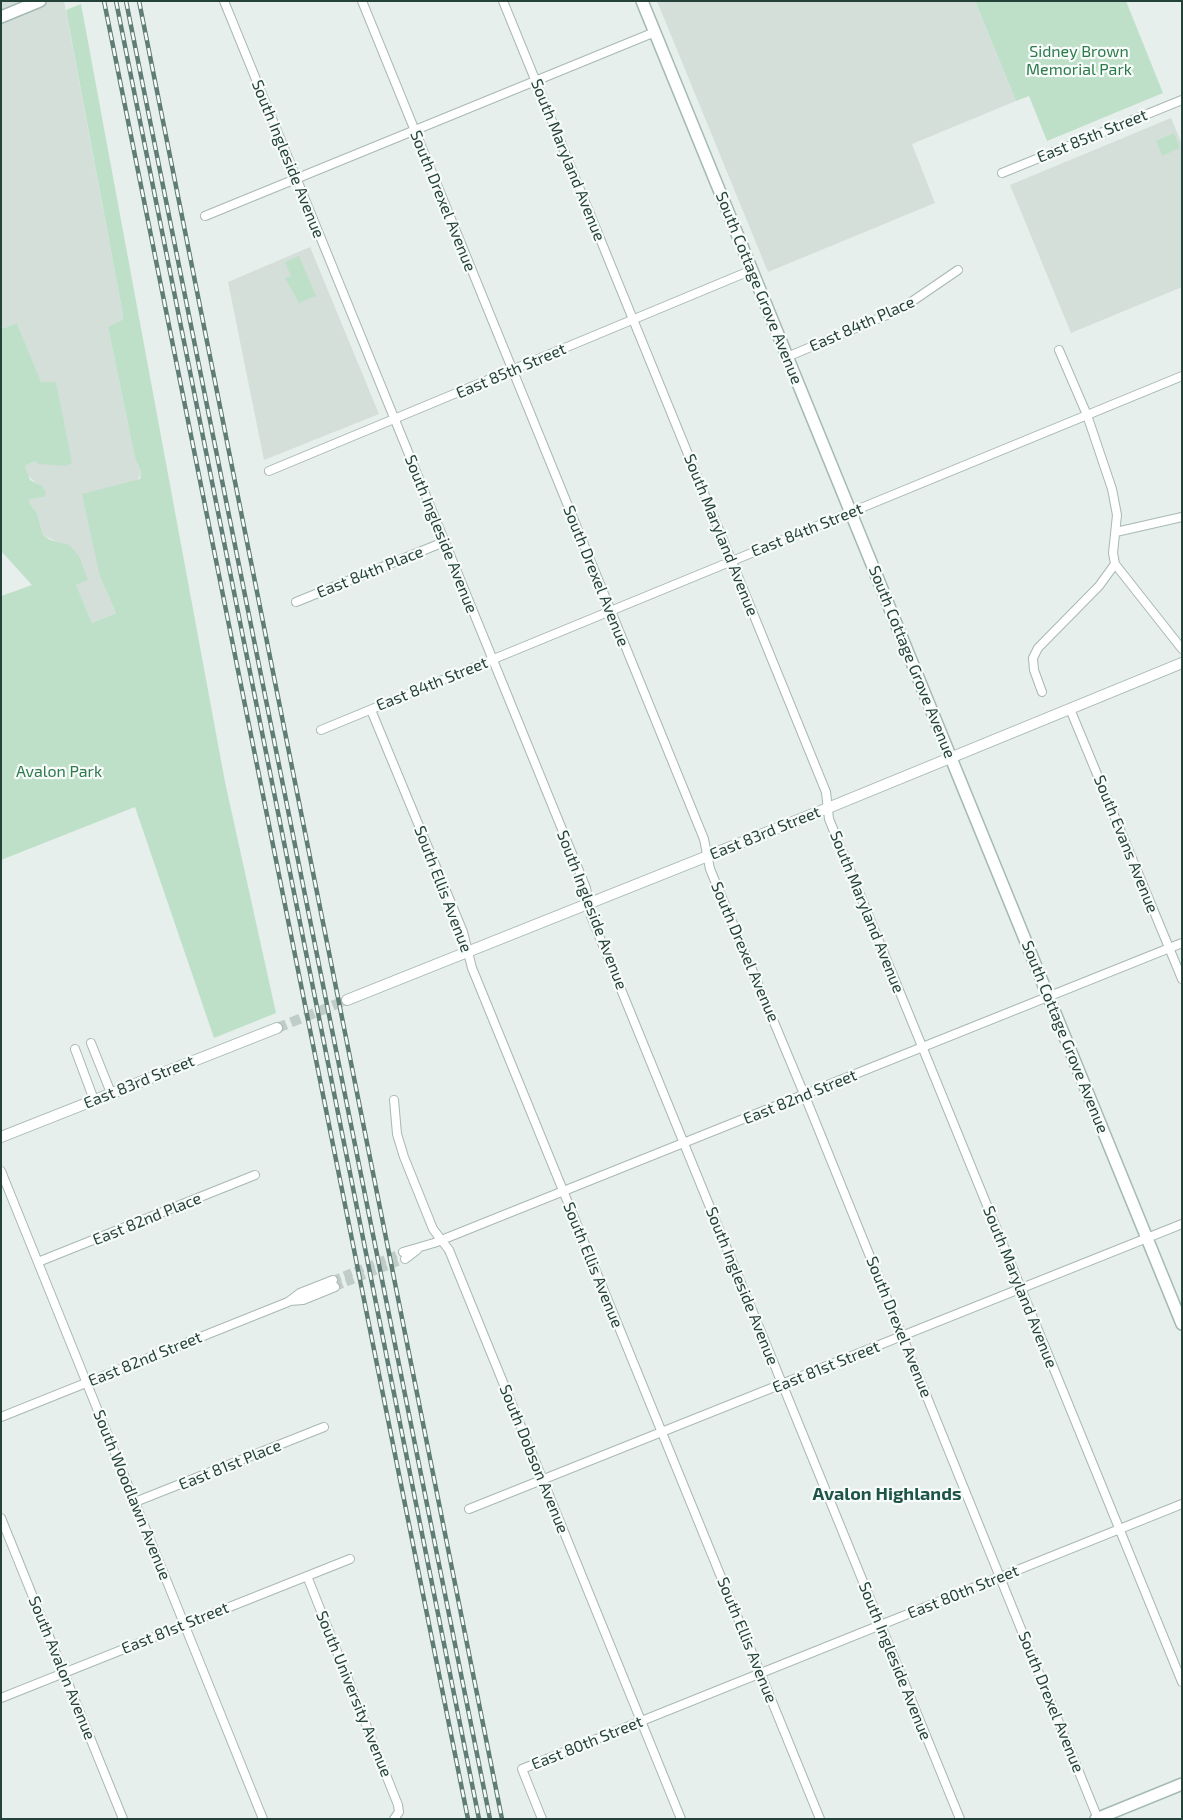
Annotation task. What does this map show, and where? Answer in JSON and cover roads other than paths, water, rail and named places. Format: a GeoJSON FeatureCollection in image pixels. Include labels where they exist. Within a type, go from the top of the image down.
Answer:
{"type":"FeatureCollection","features":[{"type":"Feature","properties":{"kind":"main road"},"geometry":{"type":"LineString","coordinates":[[1,17],[40,1]]}},
{"type":"Feature","properties":{"kind":"main road","name":"South Cottage Grove Avenue"},"geometry":{"type":"LineString","coordinates":[[642,1],[1182,1324]]}},
{"type":"Feature","properties":{"kind":"main road"},"geometry":{"type":"LineString","coordinates":[[1097,1818],[1182,1784]]}},
{"type":"Feature","properties":{"kind":"street","name":"South Ingleside Avenue"},"geometry":{"type":"LineString","coordinates":[[224,1],[586,888],[592,916],[960,1819]]}},
{"type":"Feature","properties":{"kind":"street","name":"South Drexel Avenue"},"geometry":{"type":"LineString","coordinates":[[362,1],[704,839],[710,869],[805,1095],[1097,1818]]}},
{"type":"Feature","properties":{"kind":"street","name":"South Maryland Avenue"},"geometry":{"type":"LineString","coordinates":[[503,1],[826,792],[830,819],[1182,1682]]}},
{"type":"Feature","properties":{"kind":"street"},"geometry":{"type":"LineString","coordinates":[[205,216],[655,32]]}},
{"type":"Feature","properties":{"kind":"street","name":"East 85th Street"},"geometry":{"type":"LineString","coordinates":[[1002,173],[1182,100]]}},
{"type":"Feature","properties":{"kind":"street","name":"East 85th Street"},"geometry":{"type":"LineString","coordinates":[[269,471],[752,270]]}},
{"type":"Feature","properties":{"kind":"street","name":"East 84th Place"},"geometry":{"type":"LineString","coordinates":[[787,357],[902,309],[958,270]]}},
{"type":"Feature","properties":{"kind":"street"},"geometry":{"type":"LineString","coordinates":[[1060,350],[1087,415],[1112,489],[1117,515],[1113,553],[1115,564],[1182,649]]}},
{"type":"Feature","properties":{"kind":"street","name":"East 84th Street"},"geometry":{"type":"LineString","coordinates":[[321,730],[1182,376]]}},
{"type":"Feature","properties":{"kind":"street"},"geometry":{"type":"LineString","coordinates":[[1116,532],[1182,517]]}},
{"type":"Feature","properties":{"kind":"street","name":"East 84th Place"},"geometry":{"type":"LineString","coordinates":[[296,602],[444,542]]}},
{"type":"Feature","properties":{"kind":"street"},"geometry":{"type":"LineString","coordinates":[[1042,692],[1034,670],[1033,658],[1038,648],[1098,586],[1115,564]]}},
{"type":"Feature","properties":{"kind":"street","name":"East 83rd Street"},"geometry":{"type":"LineString","coordinates":[[347,1000],[828,808],[1182,663]]}},
{"type":"Feature","properties":{"kind":"street","name":"South Evans Avenue"},"geometry":{"type":"LineString","coordinates":[[1070,709],[1182,979]]}},
{"type":"Feature","properties":{"kind":"street","name":"South Ellis Avenue"},"geometry":{"type":"LineString","coordinates":[[371,710],[463,932],[472,968],[820,1819]]}},
{"type":"Feature","properties":{"kind":"street","name":"East 82nd Street"},"geometry":{"type":"LineString","coordinates":[[404,1256],[1182,943]]}},
{"type":"Feature","properties":{"kind":"street","name":"East 83rd Street"},"geometry":{"type":"LineString","coordinates":[[1,1138],[277,1028]]}},
{"type":"Feature","properties":{"kind":"street"},"geometry":{"type":"LineString","coordinates":[[91,1043],[111,1093]]}},
{"type":"Feature","properties":{"kind":"street"},"geometry":{"type":"LineString","coordinates":[[75,1049],[94,1100]]}},
{"type":"Feature","properties":{"kind":"street","name":"South Dobson Avenue"},"geometry":{"type":"LineString","coordinates":[[394,1100],[397,1134],[404,1157],[433,1229],[449,1250],[681,1819]]}},
{"type":"Feature","properties":{"kind":"street","name":"South Woodlawn Avenue"},"geometry":{"type":"LineString","coordinates":[[1,1171],[263,1819]]}},
{"type":"Feature","properties":{"kind":"street","name":"East 82nd Place"},"geometry":{"type":"LineString","coordinates":[[38,1262],[255,1175]]}},
{"type":"Feature","properties":{"kind":"street","name":"East 81st Street"},"geometry":{"type":"LineString","coordinates":[[469,1509],[1182,1224]]}},
{"type":"Feature","properties":{"kind":"street","name":"East 82nd Street"},"geometry":{"type":"LineString","coordinates":[[1,1417],[288,1302],[303,1300],[334,1284]]}},
{"type":"Feature","properties":{"kind":"street","name":"East 81st Place"},"geometry":{"type":"LineString","coordinates":[[135,1502],[324,1427]]}},
{"type":"Feature","properties":{"kind":"street","name":"East 80th Street"},"geometry":{"type":"LineString","coordinates":[[542,1819],[522,1769],[1182,1504]]}},
{"type":"Feature","properties":{"kind":"street","name":"South Avalon Avenue"},"geometry":{"type":"LineString","coordinates":[[1,1518],[123,1819]]}},
{"type":"Feature","properties":{"kind":"street","name":"East 81st Street"},"geometry":{"type":"LineString","coordinates":[[1,1698],[350,1559]]}},
{"type":"Feature","properties":{"kind":"street","name":"South University Avenue"},"geometry":{"type":"LineString","coordinates":[[307,1576],[397,1816]]}},
{"type":"Feature","properties":{"kind":"tunnel"},"geometry":{"type":"LineString","coordinates":[[277,1028],[347,1000]]}},
{"type":"Feature","properties":{"kind":"tunnel"},"geometry":{"type":"LineString","coordinates":[[333,1280],[403,1252]]}},
{"type":"Feature","properties":{"kind":"tunnel"},"geometry":{"type":"LineString","coordinates":[[335,1287],[405,1259]]}},
{"type":"Feature","properties":{"kind":"railway"},"geometry":{"type":"LineString","coordinates":[[104,1],[468,1819]]}},
{"type":"Feature","properties":{"kind":"railway"},"geometry":{"type":"LineString","coordinates":[[116,1],[479,1819]]}},
{"type":"Feature","properties":{"kind":"railway"},"geometry":{"type":"LineString","coordinates":[[126,1],[490,1819]]}},
{"type":"Feature","properties":{"kind":"railway"},"geometry":{"type":"LineString","coordinates":[[139,1],[502,1819]]}},
{"type":"Feature","properties":{"kind":"district","name":"Avalon Highlands"},"geometry":{"type":"Point","coordinates":[887,1494]}},
{"type":"Feature","properties":{"kind":"park label","name":"Sidney Brown Memorial Park"},"geometry":{"type":"Point","coordinates":[1079,61]}},
{"type":"Feature","properties":{"kind":"park label","name":"Avalon Park"},"geometry":{"type":"Point","coordinates":[59,772]}}]}
